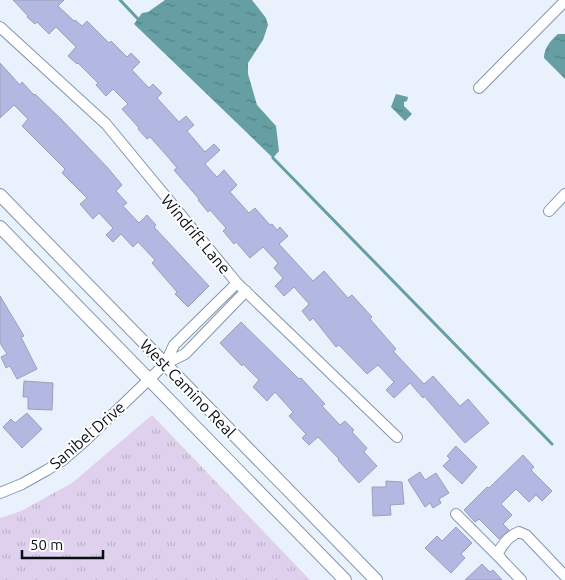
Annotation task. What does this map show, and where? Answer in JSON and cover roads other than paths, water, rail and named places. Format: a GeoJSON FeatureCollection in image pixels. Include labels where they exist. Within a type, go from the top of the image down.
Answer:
{"type":"FeatureCollection","features":[{"type":"Feature","properties":{"kind":"street"},"geometry":{"type":"LineString","coordinates":[[479,88],[565,1]]}},
{"type":"Feature","properties":{"kind":"street","name":"Windrift Lane"},"geometry":{"type":"LineString","coordinates":[[0,27],[106,124],[237,283],[397,437]]}},
{"type":"Feature","properties":{"kind":"street"},"geometry":{"type":"LineString","coordinates":[[549,211],[565,194]]}},
{"type":"Feature","properties":{"kind":"street","name":"West Camino Real"},"geometry":{"type":"LineString","coordinates":[[0,195],[376,580]]}},
{"type":"Feature","properties":{"kind":"street","name":"West Camino Real"},"geometry":{"type":"LineString","coordinates":[[0,227],[345,580]]}},
{"type":"Feature","properties":{"kind":"street","name":"Sanibel Drive"},"geometry":{"type":"LineString","coordinates":[[165,364],[174,345],[237,283]]}},
{"type":"Feature","properties":{"kind":"street","name":"Sanibel Drive"},"geometry":{"type":"LineString","coordinates":[[0,493],[22,484],[63,460],[165,364],[185,354],[246,292]]}},
{"type":"Feature","properties":{"kind":"street"},"geometry":{"type":"LineString","coordinates":[[456,514],[521,580]]}},
{"type":"Feature","properties":{"kind":"street"},"geometry":{"type":"LineString","coordinates":[[501,560],[498,553],[502,546],[512,535],[519,532],[526,535],[565,576]]}},
{"type":"Feature","properties":{"kind":"water"},"geometry":{"type":"Polygon","coordinates":[[[165,0],[252,0],[266,18],[268,25],[263,40],[248,63],[248,74],[257,105],[276,126],[279,151],[273,158],[134,24],[142,13],[148,12],[165,0]]]}},
{"type":"Feature","properties":{"kind":"water"},"geometry":{"type":"Polygon","coordinates":[[[558,34],[565,34],[565,79],[544,58],[548,44],[558,34]]]}},
{"type":"Feature","properties":{"kind":"water"},"geometry":{"type":"Polygon","coordinates":[[[396,94],[408,97],[407,101],[404,102],[404,106],[412,114],[405,121],[391,107],[396,94]]]}},
{"type":"Feature","properties":{"kind":"waterway"},"geometry":{"type":"LineString","coordinates":[[120,0],[138,19]]}},
{"type":"Feature","properties":{"kind":"waterway"},"geometry":{"type":"LineString","coordinates":[[273,158],[552,444]]}}]}
